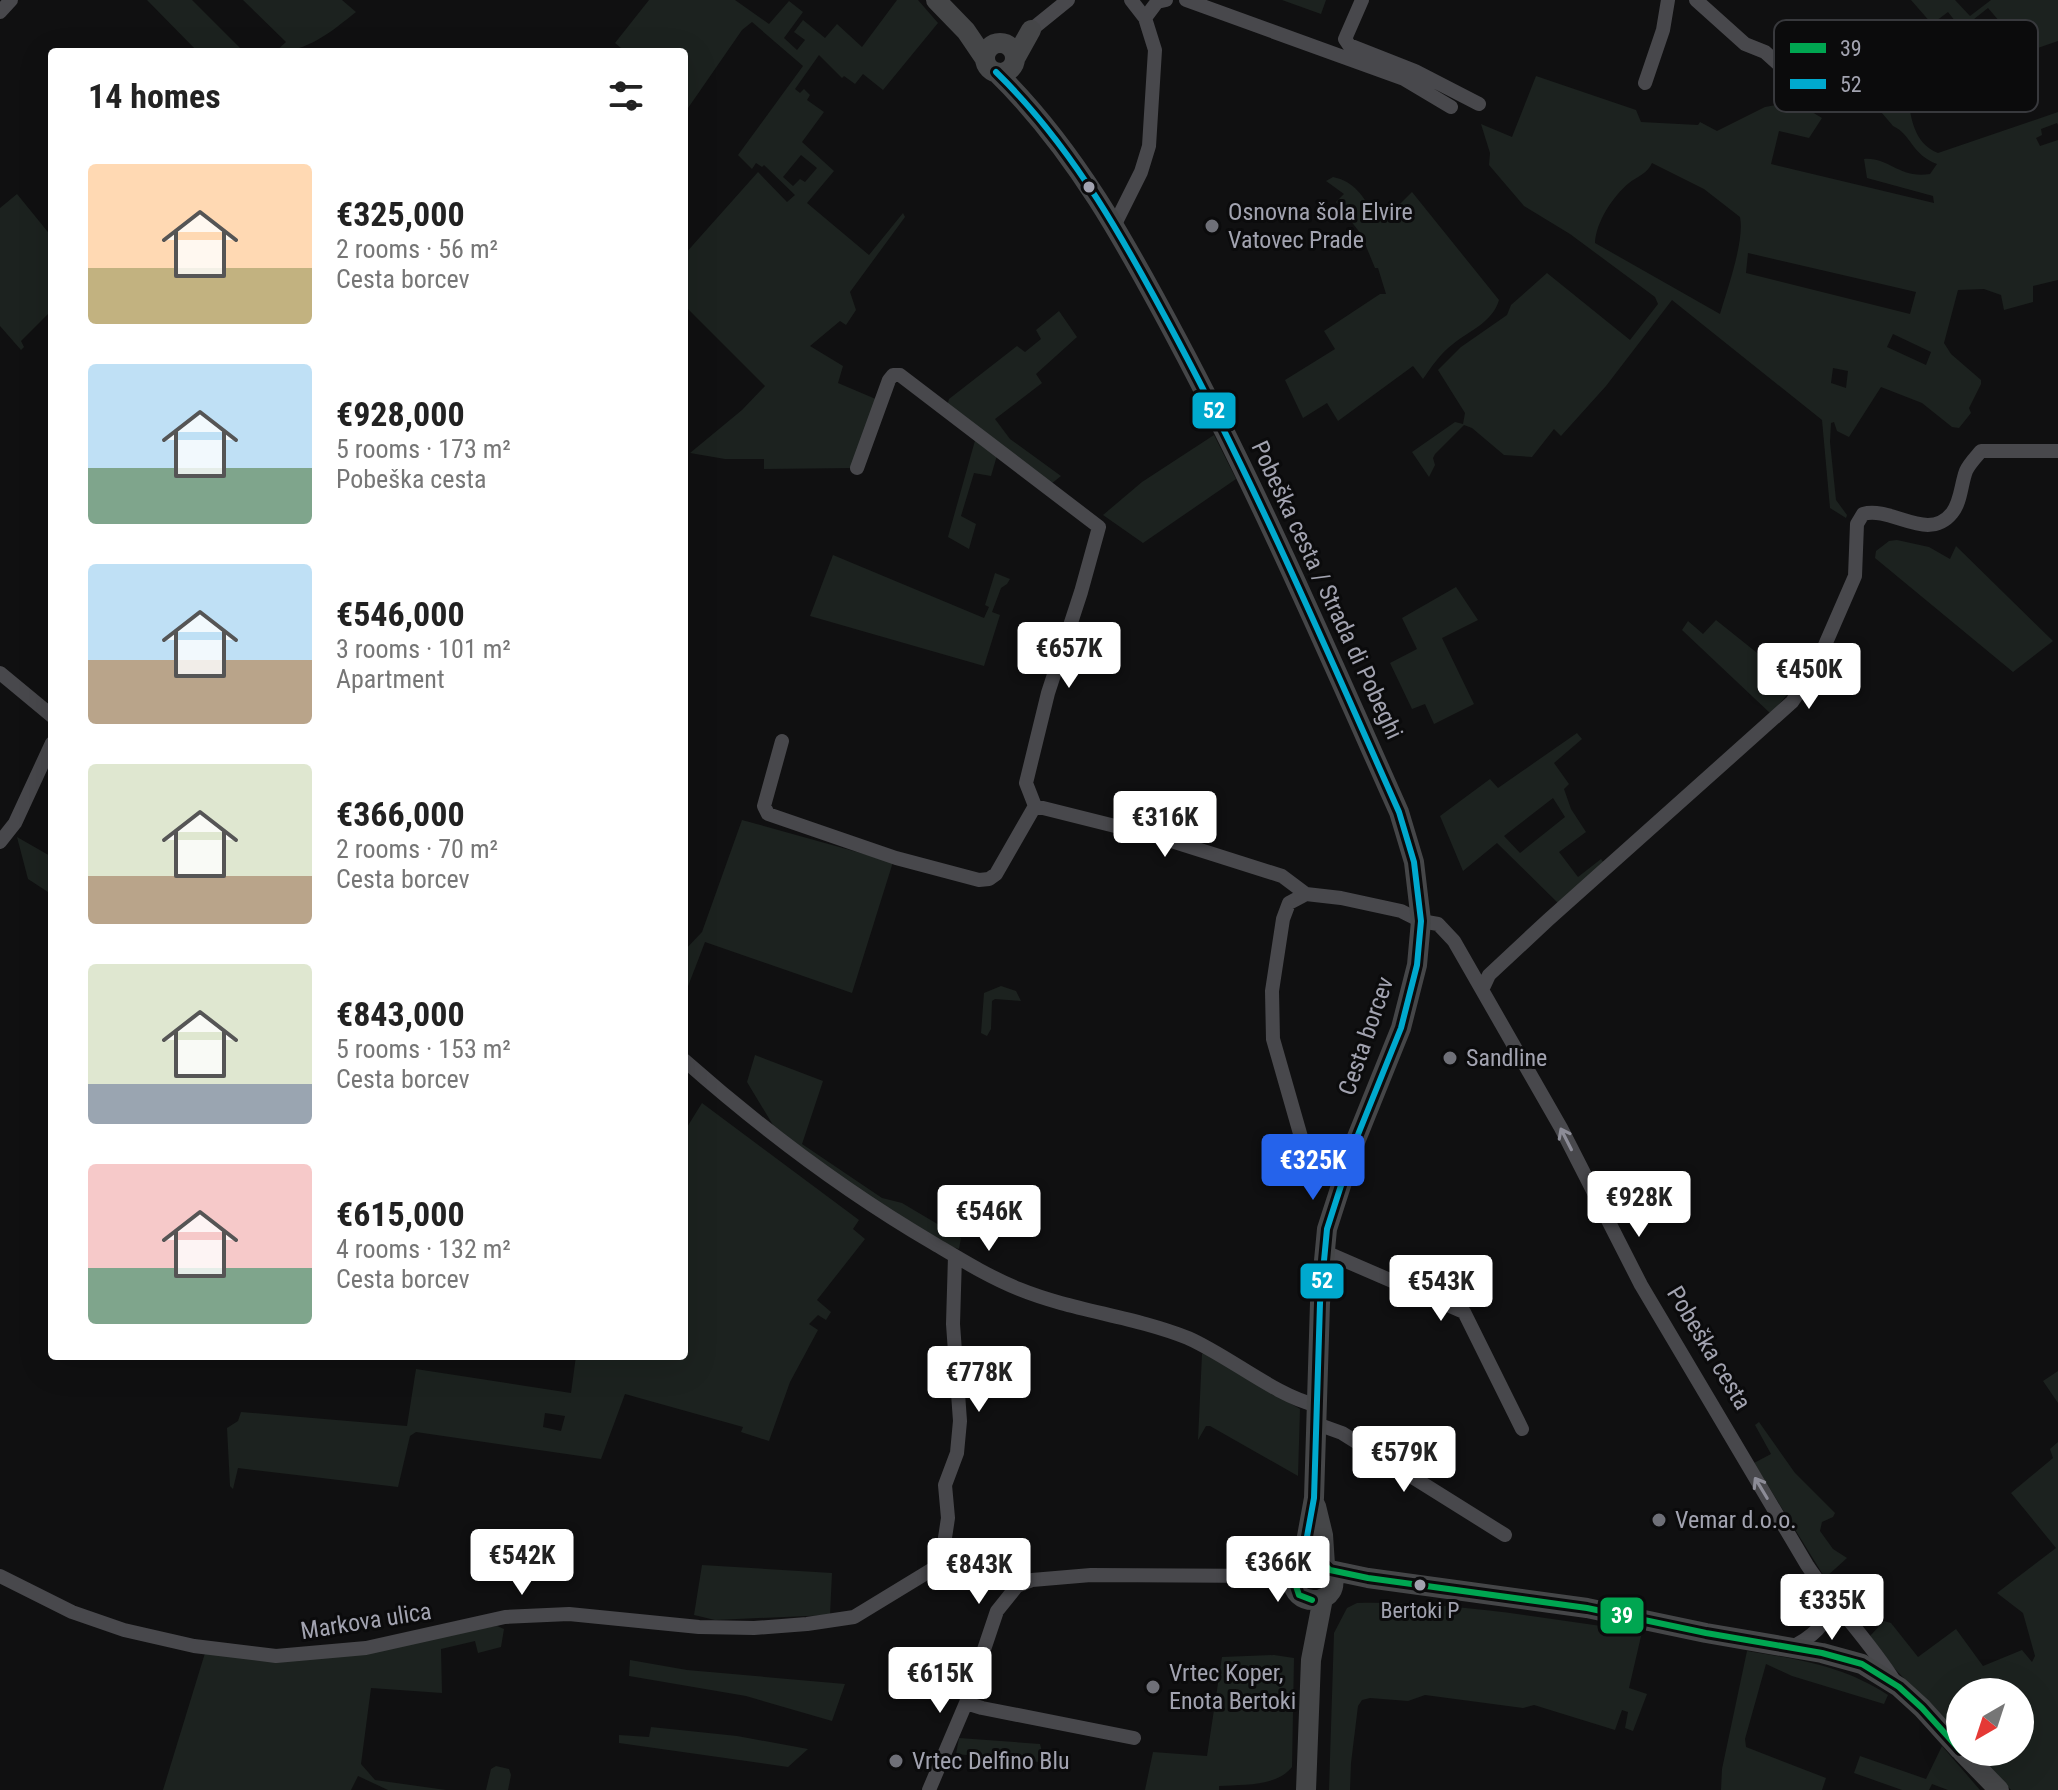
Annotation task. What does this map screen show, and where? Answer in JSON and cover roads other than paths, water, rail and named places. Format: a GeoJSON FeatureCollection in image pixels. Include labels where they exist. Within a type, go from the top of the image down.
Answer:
{"type":"FeatureCollection","features":[{"type":"Feature","properties":{"kind":"street"},"geometry":{"type":"LineString","coordinates":[[0,12],[11,0]]}},
{"type":"Feature","properties":{"kind":"street","name":"Pobeška cesta / Strada di Pobeghi"},"geometry":{"type":"LineString","coordinates":[[936,0],[966,31],[1001,57],[1019,94],[1115,224],[1210,401],[1268,519],[1404,822],[1414,862],[1421,921]]}},
{"type":"Feature","properties":{"kind":"street"},"geometry":{"type":"LineString","coordinates":[[1001,57],[1068,0]]}},
{"type":"Feature","properties":{"kind":"street"},"geometry":{"type":"LineString","coordinates":[[1115,224],[1141,172],[1149,146],[1155,50],[1145,18],[1131,0]]}},
{"type":"Feature","properties":{"kind":"street"},"geometry":{"type":"LineString","coordinates":[[1145,18],[1157,2],[1166,0]]}},
{"type":"Feature","properties":{"kind":"street"},"geometry":{"type":"LineString","coordinates":[[1186,0],[1404,79],[1451,107]]}},
{"type":"Feature","properties":{"kind":"street"},"geometry":{"type":"LineString","coordinates":[[1362,0],[1345,39],[1349,45],[1415,71],[1479,104]]}},
{"type":"Feature","properties":{"kind":"street"},"geometry":{"type":"LineString","coordinates":[[1645,83],[1663,30],[1668,0]]}},
{"type":"Feature","properties":{"kind":"street"},"geometry":{"type":"LineString","coordinates":[[1696,0],[1745,44],[1765,52],[1774,60]]}},
{"type":"Feature","properties":{"kind":"street"},"geometry":{"type":"LineString","coordinates":[[857,468],[889,380],[893,375],[900,375],[1099,527],[1048,693],[1026,783],[1035,806]]}},
{"type":"Feature","properties":{"kind":"street"},"geometry":{"type":"LineString","coordinates":[[1482,990],[1489,975],[1512,953],[1792,702],[1815,668],[1855,576],[1857,524],[1863,514],[1872,511],[1926,526],[1939,524],[1953,513],[1966,469],[1981,451],[2058,451]]}},
{"type":"Feature","properties":{"kind":"street"},"geometry":{"type":"LineString","coordinates":[[0,673],[48,713]]}},
{"type":"Feature","properties":{"kind":"street"},"geometry":{"type":"LineString","coordinates":[[782,741],[764,806],[768,814],[896,858],[979,880],[996,874],[1035,806]]}},
{"type":"Feature","properties":{"kind":"street"},"geometry":{"type":"LineString","coordinates":[[0,842],[15,823],[48,752]]}},
{"type":"Feature","properties":{"kind":"street"},"geometry":{"type":"LineString","coordinates":[[1035,806],[1159,837],[1282,876],[1306,894],[1289,903],[1283,919],[1272,991],[1273,1039],[1311,1172]]}},
{"type":"Feature","properties":{"kind":"street","name":"Pobeška cesta"},"geometry":{"type":"LineString","coordinates":[[1306,894],[1401,911],[1421,921],[1438,924],[1454,941],[1561,1128],[1641,1285],[1807,1565],[1875,1650],[1899,1687]]}},
{"type":"Feature","properties":{"kind":"street","name":"Cesta borcev"},"geometry":{"type":"LineString","coordinates":[[1298,1578],[1314,1498],[1320,1303],[1327,1229],[1355,1142],[1401,1028],[1417,965],[1421,921]]}},
{"type":"Feature","properties":{"kind":"street"},"geometry":{"type":"LineString","coordinates":[[688,1064],[845,1188],[955,1256],[1017,1289],[1184,1337],[1217,1351],[1300,1401],[1342,1433],[1505,1535]]}},
{"type":"Feature","properties":{"kind":"street"},"geometry":{"type":"LineString","coordinates":[[1325,1252],[1464,1312],[1522,1429]]}},
{"type":"Feature","properties":{"kind":"street"},"geometry":{"type":"LineString","coordinates":[[955,1256],[953,1324],[960,1421],[957,1453],[945,1485],[948,1518],[941,1564],[990,1568],[1017,1586]]}},
{"type":"Feature","properties":{"kind":"street","name":"Cesta borcev"},"geometry":{"type":"LineString","coordinates":[[1311,1660],[1327,1580],[1323,1535],[1314,1498]]}},
{"type":"Feature","properties":{"kind":"street"},"geometry":{"type":"LineString","coordinates":[[1298,1578],[1313,1561],[1327,1580]]}},
{"type":"Feature","properties":{"kind":"street","name":"Markova ulica"},"geometry":{"type":"LineString","coordinates":[[0,1576],[72,1612],[124,1630],[194,1646],[276,1656],[366,1648],[505,1617],[569,1614],[699,1627],[754,1628],[807,1624],[854,1617],[941,1564]]}},
{"type":"Feature","properties":{"kind":"street"},"geometry":{"type":"LineString","coordinates":[[929,1790],[966,1703],[997,1611],[1017,1586],[1032,1580],[1091,1575],[1298,1578]]}},
{"type":"Feature","properties":{"kind":"street"},"geometry":{"type":"LineString","coordinates":[[1298,1578],[1310,1600],[1327,1580],[1368,1578],[1587,1608],[1822,1653],[1862,1664],[1899,1687],[1946,1734]]}},
{"type":"Feature","properties":{"kind":"street"},"geometry":{"type":"LineString","coordinates":[[1298,1578],[1311,1660],[1306,1790]]}},
{"type":"Feature","properties":{"kind":"street"},"geometry":{"type":"LineString","coordinates":[[1790,1648],[1811,1638],[1830,1612],[1833,1601]]}},
{"type":"Feature","properties":{"kind":"street"},"geometry":{"type":"LineString","coordinates":[[966,1703],[1134,1738]]}},
{"type":"Feature","properties":{"kind":"street"},"geometry":{"type":"LineString","coordinates":[[1976,1766],[1999,1790]]}},
{"type":"Feature","properties":{"kind":"place","name":"Osnovna šola Elvire Vatovec Prade"},"geometry":{"type":"Point","coordinates":[1212,226]}},
{"type":"Feature","properties":{"kind":"place","name":"Sandline"},"geometry":{"type":"Point","coordinates":[1450,1058]}},
{"type":"Feature","properties":{"kind":"place","name":"Vemar d.o.o."},"geometry":{"type":"Point","coordinates":[1659,1520]}},
{"type":"Feature","properties":{"kind":"place","name":"Bertoki P"},"geometry":{"type":"Point","coordinates":[1420,1585]}},
{"type":"Feature","properties":{"kind":"place","name":"Vrtec Koper, Enota Bertoki"},"geometry":{"type":"Point","coordinates":[1153,1687]}},
{"type":"Feature","properties":{"kind":"place","name":"Vrtec Delfino Blu"},"geometry":{"type":"Point","coordinates":[896,1761]}}]}
